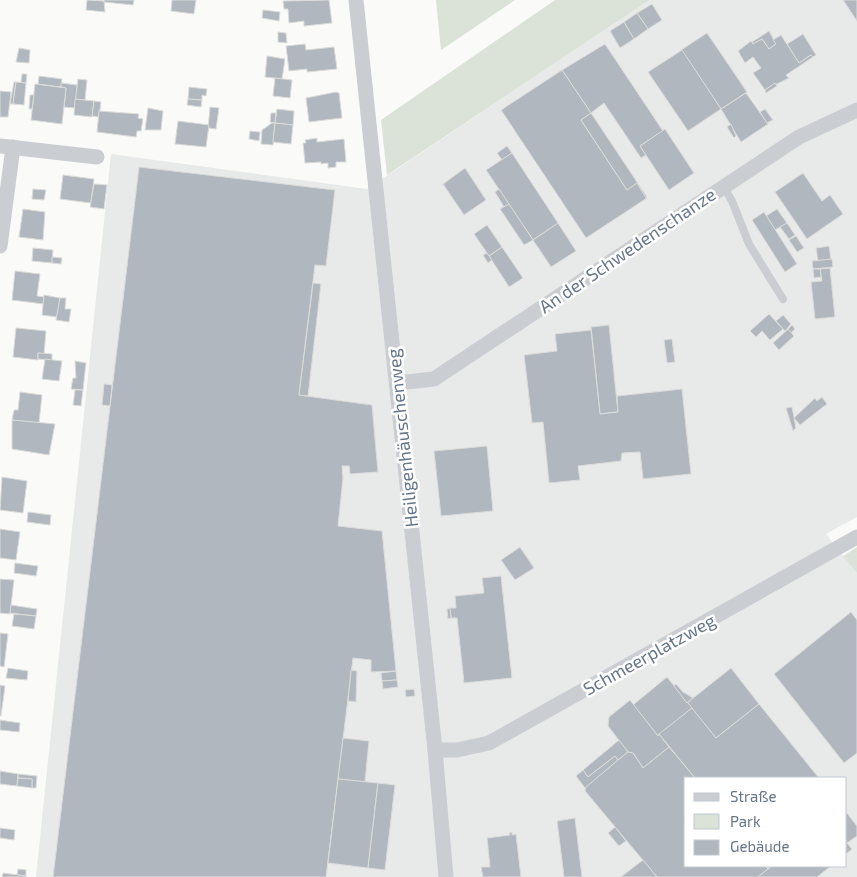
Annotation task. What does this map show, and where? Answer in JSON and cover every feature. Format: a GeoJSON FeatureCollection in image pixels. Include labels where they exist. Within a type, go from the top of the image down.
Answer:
{"type":"FeatureCollection","features":[{"type":"Feature","properties":{"kind":"street","name":"Heiligenhäuschenweg"},"geometry":{"type":"LineString","coordinates":[[356,0],[435,750],[446,877]]}},
{"type":"Feature","properties":{"kind":"street","name":"An der Schwedenschanze"},"geometry":{"type":"LineString","coordinates":[[397,383],[434,379],[799,137],[857,110]]}},
{"type":"Feature","properties":{"kind":"street"},"geometry":{"type":"LineString","coordinates":[[0,246],[6,146],[97,157]]}},
{"type":"Feature","properties":{"kind":"street","name":"Schmeerplatzweg"},"geometry":{"type":"LineString","coordinates":[[435,750],[457,750],[489,743],[857,537]]}},
{"type":"Feature","properties":{"kind":"lane"},"geometry":{"type":"LineString","coordinates":[[723,186],[732,202],[748,244],[783,300]]}},
{"type":"Feature","properties":{"kind":"shaded area"},"geometry":{"type":"Polygon","coordinates":[[[650,0],[857,0],[857,517],[826,534],[857,573],[857,877],[36,877],[111,154],[367,189],[650,0]]]}},
{"type":"Feature","properties":{"kind":"green space"},"geometry":{"type":"Polygon","coordinates":[[[436,0],[515,0],[441,50],[436,0]]]}},
{"type":"Feature","properties":{"kind":"green space"},"geometry":{"type":"Polygon","coordinates":[[[555,0],[650,0],[387,175],[381,120],[555,0]]]}},
{"type":"Feature","properties":{"kind":"green space"},"geometry":{"type":"Polygon","coordinates":[[[857,547],[857,573],[843,556],[857,547]]]}},
{"type":"Feature","properties":{"kind":"building"},"geometry":{"type":"Polygon","coordinates":[[[87,0],[104,1],[105,12],[86,10],[87,0]]]}},
{"type":"Feature","properties":{"kind":"building"},"geometry":{"type":"Polygon","coordinates":[[[104,0],[134,0],[133,5],[104,2],[104,0]]]}},
{"type":"Feature","properties":{"kind":"building"},"geometry":{"type":"Polygon","coordinates":[[[172,0],[196,0],[194,14],[171,11],[172,0]]]}},
{"type":"Feature","properties":{"kind":"building"},"geometry":{"type":"Polygon","coordinates":[[[329,0],[332,23],[304,26],[304,21],[289,23],[288,9],[284,9],[283,1],[329,0]]]}},
{"type":"Feature","properties":{"kind":"building"},"geometry":{"type":"Polygon","coordinates":[[[843,0],[857,0],[857,21],[843,0]]]}},
{"type":"Feature","properties":{"kind":"building"},"geometry":{"type":"Polygon","coordinates":[[[652,4],[662,20],[648,29],[637,13],[652,4]]]}},
{"type":"Feature","properties":{"kind":"building"},"geometry":{"type":"Polygon","coordinates":[[[263,10],[280,12],[279,21],[262,18],[263,10]]]}},
{"type":"Feature","properties":{"kind":"building"},"geometry":{"type":"Polygon","coordinates":[[[637,13],[648,29],[634,39],[624,22],[637,13]]]}},
{"type":"Feature","properties":{"kind":"building"},"geometry":{"type":"Polygon","coordinates":[[[624,22],[634,39],[620,48],[610,31],[624,22]]]}},
{"type":"Feature","properties":{"kind":"building"},"geometry":{"type":"Polygon","coordinates":[[[769,31],[776,44],[769,49],[762,39],[753,44],[752,42],[769,31]]]}},
{"type":"Feature","properties":{"kind":"building"},"geometry":{"type":"Polygon","coordinates":[[[278,32],[286,33],[287,43],[278,42],[278,32]]]}},
{"type":"Feature","properties":{"kind":"building"},"geometry":{"type":"Polygon","coordinates":[[[707,33],[747,92],[721,109],[681,50],[707,33]]]}},
{"type":"Feature","properties":{"kind":"building"},"geometry":{"type":"Polygon","coordinates":[[[803,34],[816,55],[813,57],[811,55],[799,63],[787,44],[803,34]]]}},
{"type":"Feature","properties":{"kind":"building"},"geometry":{"type":"Polygon","coordinates":[[[781,35],[799,63],[811,55],[813,57],[786,75],[789,78],[765,90],[753,73],[761,68],[753,57],[745,63],[738,51],[751,41],[753,44],[762,39],[769,49],[776,44],[773,40],[781,35]]]}},
{"type":"Feature","properties":{"kind":"building"},"geometry":{"type":"Polygon","coordinates":[[[305,44],[306,50],[334,47],[337,69],[307,72],[307,69],[289,71],[286,46],[305,44]]]}},
{"type":"Feature","properties":{"kind":"building"},"geometry":{"type":"Polygon","coordinates":[[[605,44],[663,131],[640,146],[646,155],[641,158],[604,103],[591,113],[562,70],[605,44]]]}},
{"type":"Feature","properties":{"kind":"building"},"geometry":{"type":"Polygon","coordinates":[[[19,48],[30,50],[29,63],[16,62],[19,48]]]}},
{"type":"Feature","properties":{"kind":"building"},"geometry":{"type":"Polygon","coordinates":[[[682,50],[721,109],[688,131],[648,72],[682,50]]]}},
{"type":"Feature","properties":{"kind":"building"},"geometry":{"type":"Polygon","coordinates":[[[267,56],[285,59],[282,79],[265,77],[267,56]]]}},
{"type":"Feature","properties":{"kind":"building"},"geometry":{"type":"Polygon","coordinates":[[[562,70],[591,113],[581,120],[627,190],[637,183],[647,198],[586,238],[501,110],[562,70]]]}},
{"type":"Feature","properties":{"kind":"building"},"geometry":{"type":"Polygon","coordinates":[[[22,74],[27,74],[26,83],[21,82],[22,74]]]}},
{"type":"Feature","properties":{"kind":"building"},"geometry":{"type":"Polygon","coordinates":[[[39,76],[62,79],[61,87],[38,84],[39,76]]]}},
{"type":"Feature","properties":{"kind":"building"},"geometry":{"type":"Polygon","coordinates":[[[275,78],[292,80],[290,98],[273,96],[275,78]]]}},
{"type":"Feature","properties":{"kind":"building"},"geometry":{"type":"Polygon","coordinates":[[[78,79],[87,80],[85,100],[75,99],[78,79]]]}},
{"type":"Feature","properties":{"kind":"building"},"geometry":{"type":"Polygon","coordinates":[[[14,82],[16,82],[13,104],[10,104],[14,82]]]}},
{"type":"Feature","properties":{"kind":"building"},"geometry":{"type":"Polygon","coordinates":[[[16,82],[26,83],[24,105],[13,104],[16,82]]]}},
{"type":"Feature","properties":{"kind":"building"},"geometry":{"type":"Polygon","coordinates":[[[61,83],[77,85],[75,108],[64,107],[66,88],[61,87],[61,83]]]}},
{"type":"Feature","properties":{"kind":"building"},"geometry":{"type":"Polygon","coordinates":[[[775,83],[777,86],[766,93],[765,90],[775,83]]]}},
{"type":"Feature","properties":{"kind":"building"},"geometry":{"type":"Polygon","coordinates":[[[35,84],[66,88],[62,124],[31,120],[35,84]]]}},
{"type":"Feature","properties":{"kind":"building"},"geometry":{"type":"Polygon","coordinates":[[[189,87],[207,89],[206,96],[202,95],[202,100],[188,99],[189,87]]]}},
{"type":"Feature","properties":{"kind":"building"},"geometry":{"type":"Polygon","coordinates":[[[0,91],[11,92],[8,117],[0,117],[0,91]]]}},
{"type":"Feature","properties":{"kind":"building"},"geometry":{"type":"Polygon","coordinates":[[[339,93],[342,118],[309,122],[306,98],[339,93]]]}},
{"type":"Feature","properties":{"kind":"building"},"geometry":{"type":"Polygon","coordinates":[[[746,93],[768,124],[741,142],[721,109],[746,93]]]}},
{"type":"Feature","properties":{"kind":"building"},"geometry":{"type":"Polygon","coordinates":[[[30,95],[34,95],[32,109],[29,109],[30,95]]]}},
{"type":"Feature","properties":{"kind":"building"},"geometry":{"type":"Polygon","coordinates":[[[75,99],[94,101],[92,117],[74,115],[75,99]]]}},
{"type":"Feature","properties":{"kind":"building"},"geometry":{"type":"Polygon","coordinates":[[[188,99],[202,100],[201,107],[187,105],[188,99]]]}},
{"type":"Feature","properties":{"kind":"building"},"geometry":{"type":"Polygon","coordinates":[[[94,101],[101,102],[99,117],[92,116],[94,101]]]}},
{"type":"Feature","properties":{"kind":"building"},"geometry":{"type":"Polygon","coordinates":[[[210,107],[219,108],[216,129],[208,128],[210,107]]]}},
{"type":"Feature","properties":{"kind":"building"},"geometry":{"type":"Polygon","coordinates":[[[148,108],[163,111],[161,130],[145,130],[148,108]]]}},
{"type":"Feature","properties":{"kind":"building"},"geometry":{"type":"Polygon","coordinates":[[[277,109],[294,111],[293,125],[275,123],[277,109]]]}},
{"type":"Feature","properties":{"kind":"building"},"geometry":{"type":"Polygon","coordinates":[[[765,109],[773,120],[767,123],[760,112],[765,109]]]}},
{"type":"Feature","properties":{"kind":"building"},"geometry":{"type":"Polygon","coordinates":[[[99,111],[139,114],[138,118],[143,119],[141,131],[137,131],[136,137],[97,132],[99,111]]]}},
{"type":"Feature","properties":{"kind":"building"},"geometry":{"type":"Polygon","coordinates":[[[271,113],[276,113],[275,123],[270,122],[271,113]]]}},
{"type":"Feature","properties":{"kind":"building"},"geometry":{"type":"Polygon","coordinates":[[[591,113],[647,197],[646,198],[637,183],[627,190],[581,120],[591,113]]]}},
{"type":"Feature","properties":{"kind":"building"},"geometry":{"type":"Polygon","coordinates":[[[178,121],[209,125],[206,147],[175,144],[178,121]]]}},
{"type":"Feature","properties":{"kind":"building"},"geometry":{"type":"Polygon","coordinates":[[[275,123],[273,145],[261,144],[262,130],[275,123]]]}},
{"type":"Feature","properties":{"kind":"building"},"geometry":{"type":"Polygon","coordinates":[[[275,123],[293,125],[291,144],[273,142],[275,123]]]}},
{"type":"Feature","properties":{"kind":"building"},"geometry":{"type":"Polygon","coordinates":[[[731,124],[736,136],[734,138],[727,127],[731,124]]]}},
{"type":"Feature","properties":{"kind":"building"},"geometry":{"type":"Polygon","coordinates":[[[665,129],[694,173],[669,190],[640,146],[665,129]]]}},
{"type":"Feature","properties":{"kind":"building"},"geometry":{"type":"Polygon","coordinates":[[[250,131],[260,132],[259,141],[249,139],[250,131]]]}},
{"type":"Feature","properties":{"kind":"building"},"geometry":{"type":"Polygon","coordinates":[[[317,138],[317,142],[344,139],[346,162],[336,162],[336,167],[328,168],[328,163],[305,163],[303,143],[306,143],[305,140],[317,138]]]}},
{"type":"Feature","properties":{"kind":"building"},"geometry":{"type":"Polygon","coordinates":[[[507,146],[512,153],[502,160],[497,153],[507,146]]]}},
{"type":"Feature","properties":{"kind":"building"},"geometry":{"type":"Polygon","coordinates":[[[512,153],[558,223],[533,240],[486,170],[512,153]]]}},
{"type":"Feature","properties":{"kind":"building"},"geometry":{"type":"Polygon","coordinates":[[[139,167],[335,190],[326,266],[315,265],[299,395],[372,405],[378,472],[350,474],[349,466],[342,466],[343,478],[338,526],[382,531],[396,671],[371,672],[371,660],[353,658],[326,877],[53,877],[139,167]]]}},
{"type":"Feature","properties":{"kind":"building"},"geometry":{"type":"Polygon","coordinates":[[[465,168],[486,200],[464,215],[443,184],[465,168]]]}},
{"type":"Feature","properties":{"kind":"building"},"geometry":{"type":"Polygon","coordinates":[[[803,173],[822,201],[830,195],[843,214],[807,239],[775,192],[803,173]]]}},
{"type":"Feature","properties":{"kind":"building"},"geometry":{"type":"Polygon","coordinates":[[[63,175],[94,179],[91,203],[60,199],[63,175]]]}},
{"type":"Feature","properties":{"kind":"building"},"geometry":{"type":"Polygon","coordinates":[[[94,184],[107,185],[104,209],[90,207],[94,184]]]}},
{"type":"Feature","properties":{"kind":"building"},"geometry":{"type":"Polygon","coordinates":[[[33,189],[46,190],[44,200],[32,199],[33,189]]]}},
{"type":"Feature","properties":{"kind":"building"},"geometry":{"type":"Polygon","coordinates":[[[499,189],[509,204],[504,207],[495,192],[499,189]]]}},
{"type":"Feature","properties":{"kind":"building"},"geometry":{"type":"Polygon","coordinates":[[[509,204],[533,240],[524,245],[500,209],[509,204]]]}},
{"type":"Feature","properties":{"kind":"building"},"geometry":{"type":"Polygon","coordinates":[[[23,209],[45,212],[43,240],[19,237],[23,209]]]}},
{"type":"Feature","properties":{"kind":"building"},"geometry":{"type":"Polygon","coordinates":[[[777,209],[787,223],[775,230],[766,216],[777,209]]]}},
{"type":"Feature","properties":{"kind":"building"},"geometry":{"type":"Polygon","coordinates":[[[764,212],[797,264],[785,272],[752,220],[764,212]]]}},
{"type":"Feature","properties":{"kind":"building"},"geometry":{"type":"Polygon","coordinates":[[[558,223],[576,251],[551,267],[533,240],[558,223]]]}},
{"type":"Feature","properties":{"kind":"building"},"geometry":{"type":"Polygon","coordinates":[[[787,223],[795,235],[789,239],[780,227],[787,223]]]}},
{"type":"Feature","properties":{"kind":"building"},"geometry":{"type":"Polygon","coordinates":[[[487,225],[502,247],[489,256],[474,234],[487,225]]]}},
{"type":"Feature","properties":{"kind":"building"},"geometry":{"type":"Polygon","coordinates":[[[796,236],[804,248],[797,252],[789,240],[796,236]]]}},
{"type":"Feature","properties":{"kind":"building"},"geometry":{"type":"Polygon","coordinates":[[[829,246],[831,259],[818,261],[816,248],[829,246]]]}},
{"type":"Feature","properties":{"kind":"building"},"geometry":{"type":"Polygon","coordinates":[[[502,247],[523,278],[509,287],[489,256],[502,247]]]}},
{"type":"Feature","properties":{"kind":"building"},"geometry":{"type":"Polygon","coordinates":[[[33,248],[53,250],[52,263],[32,261],[33,248]]]}},
{"type":"Feature","properties":{"kind":"building"},"geometry":{"type":"Polygon","coordinates":[[[487,253],[492,260],[488,263],[483,255],[487,253]]]}},
{"type":"Feature","properties":{"kind":"building"},"geometry":{"type":"Polygon","coordinates":[[[52,257],[62,258],[61,264],[52,263],[52,257]]]}},
{"type":"Feature","properties":{"kind":"building"},"geometry":{"type":"Polygon","coordinates":[[[832,259],[833,267],[813,269],[812,261],[832,259]]]}},
{"type":"Feature","properties":{"kind":"building"},"geometry":{"type":"Polygon","coordinates":[[[830,268],[835,317],[815,319],[811,282],[822,281],[820,269],[830,268]]]}},
{"type":"Feature","properties":{"kind":"building"},"geometry":{"type":"Polygon","coordinates":[[[813,269],[820,269],[821,277],[814,278],[813,269]]]}},
{"type":"Feature","properties":{"kind":"building"},"geometry":{"type":"Polygon","coordinates":[[[15,271],[40,274],[37,296],[44,297],[43,304],[12,300],[15,271]]]}},
{"type":"Feature","properties":{"kind":"building"},"geometry":{"type":"Polygon","coordinates":[[[313,283],[321,284],[308,396],[299,395],[313,283]]]}},
{"type":"Feature","properties":{"kind":"building"},"geometry":{"type":"Polygon","coordinates":[[[44,295],[60,298],[57,317],[42,315],[44,295]]]}},
{"type":"Feature","properties":{"kind":"building"},"geometry":{"type":"Polygon","coordinates":[[[60,298],[66,298],[65,309],[71,309],[69,322],[56,320],[60,298]]]}},
{"type":"Feature","properties":{"kind":"building"},"geometry":{"type":"Polygon","coordinates":[[[769,314],[783,329],[770,340],[762,331],[756,337],[750,331],[769,314]]]}},
{"type":"Feature","properties":{"kind":"building"},"geometry":{"type":"Polygon","coordinates":[[[783,315],[791,324],[785,331],[776,321],[783,315]]]}},
{"type":"Feature","properties":{"kind":"building"},"geometry":{"type":"Polygon","coordinates":[[[609,325],[618,412],[600,414],[591,327],[609,325]]]}},
{"type":"Feature","properties":{"kind":"building"},"geometry":{"type":"Polygon","coordinates":[[[792,325],[795,329],[791,333],[788,329],[792,325]]]}},
{"type":"Feature","properties":{"kind":"building"},"geometry":{"type":"Polygon","coordinates":[[[16,328],[46,331],[44,354],[38,353],[38,360],[13,357],[16,328]]]}},
{"type":"Feature","properties":{"kind":"building"},"geometry":{"type":"Polygon","coordinates":[[[788,329],[794,336],[779,350],[773,343],[788,329]]]}},
{"type":"Feature","properties":{"kind":"building"},"geometry":{"type":"Polygon","coordinates":[[[591,330],[600,414],[618,412],[617,396],[682,389],[691,474],[643,479],[640,452],[622,453],[621,461],[578,466],[580,480],[549,483],[543,422],[532,423],[524,355],[557,351],[555,334],[591,330]]]}},
{"type":"Feature","properties":{"kind":"building"},"geometry":{"type":"Polygon","coordinates":[[[672,339],[675,362],[667,363],[664,340],[672,339]]]}},
{"type":"Feature","properties":{"kind":"building"},"geometry":{"type":"Polygon","coordinates":[[[38,353],[52,354],[52,360],[38,359],[38,353]]]}},
{"type":"Feature","properties":{"kind":"building"},"geometry":{"type":"Polygon","coordinates":[[[45,359],[62,361],[59,381],[42,379],[45,359]]]}},
{"type":"Feature","properties":{"kind":"building"},"geometry":{"type":"Polygon","coordinates":[[[75,361],[86,363],[83,390],[71,389],[73,378],[76,378],[75,361]]]}},
{"type":"Feature","properties":{"kind":"building"},"geometry":{"type":"Polygon","coordinates":[[[104,384],[112,385],[110,406],[102,405],[104,384]]]}},
{"type":"Feature","properties":{"kind":"building"},"geometry":{"type":"Polygon","coordinates":[[[75,390],[83,390],[81,406],[73,405],[75,390]]]}},
{"type":"Feature","properties":{"kind":"building"},"geometry":{"type":"Polygon","coordinates":[[[20,392],[42,395],[39,423],[12,420],[14,410],[18,410],[20,392]]]}},
{"type":"Feature","properties":{"kind":"building"},"geometry":{"type":"Polygon","coordinates":[[[822,397],[827,404],[800,425],[794,418],[815,398],[817,401],[822,397]]]}},
{"type":"Feature","properties":{"kind":"building"},"geometry":{"type":"Polygon","coordinates":[[[792,407],[796,428],[793,431],[786,408],[792,407]]]}},
{"type":"Feature","properties":{"kind":"building"},"geometry":{"type":"Polygon","coordinates":[[[12,420],[55,424],[49,455],[12,449],[12,420]]]}},
{"type":"Feature","properties":{"kind":"building"},"geometry":{"type":"Polygon","coordinates":[[[487,446],[493,511],[441,516],[434,451],[487,446]]]}},
{"type":"Feature","properties":{"kind":"building"},"geometry":{"type":"Polygon","coordinates":[[[2,477],[27,481],[23,513],[0,510],[2,477]]]}},
{"type":"Feature","properties":{"kind":"building"},"geometry":{"type":"Polygon","coordinates":[[[28,512],[51,515],[50,525],[27,522],[28,512]]]}},
{"type":"Feature","properties":{"kind":"building"},"geometry":{"type":"Polygon","coordinates":[[[0,529],[20,532],[16,560],[0,558],[0,529]]]}},
{"type":"Feature","properties":{"kind":"building"},"geometry":{"type":"Polygon","coordinates":[[[520,547],[534,568],[515,580],[501,560],[520,547]]]}},
{"type":"Feature","properties":{"kind":"building"},"geometry":{"type":"Polygon","coordinates":[[[15,563],[38,566],[36,576],[14,573],[15,563]]]}},
{"type":"Feature","properties":{"kind":"building"},"geometry":{"type":"Polygon","coordinates":[[[501,576],[512,678],[464,683],[457,618],[451,618],[450,608],[456,608],[455,596],[484,593],[482,578],[501,576]]]}},
{"type":"Feature","properties":{"kind":"building"},"geometry":{"type":"Polygon","coordinates":[[[0,579],[14,580],[10,614],[0,613],[0,579]]]}},
{"type":"Feature","properties":{"kind":"building"},"geometry":{"type":"Polygon","coordinates":[[[11,605],[37,609],[36,616],[10,613],[11,605]]]}},
{"type":"Feature","properties":{"kind":"building"},"geometry":{"type":"Polygon","coordinates":[[[450,608],[451,618],[448,619],[447,609],[450,608]]]}},
{"type":"Feature","properties":{"kind":"building"},"geometry":{"type":"Polygon","coordinates":[[[851,612],[857,620],[857,753],[844,763],[774,674],[851,612]]]}},
{"type":"Feature","properties":{"kind":"building"},"geometry":{"type":"Polygon","coordinates":[[[14,614],[36,616],[34,629],[12,626],[14,614]]]}},
{"type":"Feature","properties":{"kind":"building"},"geometry":{"type":"Polygon","coordinates":[[[0,633],[8,634],[4,667],[0,666],[0,633]]]}},
{"type":"Feature","properties":{"kind":"building"},"geometry":{"type":"Polygon","coordinates":[[[8,668],[28,671],[27,680],[6,678],[8,668]]]}},
{"type":"Feature","properties":{"kind":"building"},"geometry":{"type":"Polygon","coordinates":[[[731,668],[759,704],[716,738],[687,703],[731,668]]]}},
{"type":"Feature","properties":{"kind":"building"},"geometry":{"type":"Polygon","coordinates":[[[351,670],[357,671],[356,702],[348,701],[351,670]]]}},
{"type":"Feature","properties":{"kind":"building"},"geometry":{"type":"Polygon","coordinates":[[[396,671],[397,680],[382,681],[381,673],[396,671]]]}},
{"type":"Feature","properties":{"kind":"building"},"geometry":{"type":"Polygon","coordinates":[[[667,677],[692,708],[658,736],[633,705],[667,677]]]}},
{"type":"Feature","properties":{"kind":"building"},"geometry":{"type":"Polygon","coordinates":[[[397,680],[398,687],[383,689],[382,681],[397,680]]]}},
{"type":"Feature","properties":{"kind":"building"},"geometry":{"type":"Polygon","coordinates":[[[676,684],[683,692],[693,698],[687,703],[674,686],[676,684]]]}},
{"type":"Feature","properties":{"kind":"building"},"geometry":{"type":"Polygon","coordinates":[[[0,685],[5,686],[1,716],[0,716],[0,685]]]}},
{"type":"Feature","properties":{"kind":"building"},"geometry":{"type":"Polygon","coordinates":[[[414,689],[415,696],[406,697],[405,690],[414,689]]]}},
{"type":"Feature","properties":{"kind":"building"},"geometry":{"type":"Polygon","coordinates":[[[630,700],[669,747],[643,768],[633,753],[628,752],[608,726],[609,717],[630,700]]]}},
{"type":"Feature","properties":{"kind":"building"},"geometry":{"type":"Polygon","coordinates":[[[759,704],[818,777],[694,777],[659,734],[692,708],[716,738],[759,704]]]}},
{"type":"Feature","properties":{"kind":"building"},"geometry":{"type":"Polygon","coordinates":[[[0,720],[20,723],[19,732],[0,730],[0,720]]]}},
{"type":"Feature","properties":{"kind":"building"},"geometry":{"type":"Polygon","coordinates":[[[343,738],[369,741],[365,782],[338,779],[343,738]]]}},
{"type":"Feature","properties":{"kind":"building"},"geometry":{"type":"Polygon","coordinates":[[[619,740],[628,752],[618,760],[615,756],[588,777],[583,770],[619,740]]]}},
{"type":"Feature","properties":{"kind":"building"},"geometry":{"type":"Polygon","coordinates":[[[669,747],[694,777],[684,777],[684,867],[766,867],[768,869],[758,877],[657,877],[585,791],[586,786],[628,752],[633,753],[643,768],[669,747]]]}},
{"type":"Feature","properties":{"kind":"building"},"geometry":{"type":"Polygon","coordinates":[[[615,756],[618,760],[585,788],[576,776],[583,770],[588,777],[615,756]]]}},
{"type":"Feature","properties":{"kind":"building"},"geometry":{"type":"Polygon","coordinates":[[[0,771],[18,774],[17,786],[0,784],[0,771]]]}},
{"type":"Feature","properties":{"kind":"building"},"geometry":{"type":"Polygon","coordinates":[[[18,774],[37,776],[36,788],[32,788],[32,779],[18,778],[18,774]]]}},
{"type":"Feature","properties":{"kind":"building"},"geometry":{"type":"Polygon","coordinates":[[[18,778],[32,779],[32,788],[17,786],[18,778]]]}},
{"type":"Feature","properties":{"kind":"building"},"geometry":{"type":"Polygon","coordinates":[[[338,779],[378,783],[368,868],[328,863],[338,779]]]}},
{"type":"Feature","properties":{"kind":"building"},"geometry":{"type":"Polygon","coordinates":[[[378,783],[395,785],[385,870],[368,868],[378,783]]]}},
{"type":"Feature","properties":{"kind":"building"},"geometry":{"type":"Polygon","coordinates":[[[847,813],[857,826],[857,836],[847,843],[847,813]]]}},
{"type":"Feature","properties":{"kind":"building"},"geometry":{"type":"Polygon","coordinates":[[[575,818],[582,877],[564,877],[557,821],[575,818]]]}},
{"type":"Feature","properties":{"kind":"building"},"geometry":{"type":"Polygon","coordinates":[[[615,827],[626,841],[619,846],[608,833],[615,827]]]}},
{"type":"Feature","properties":{"kind":"building"},"geometry":{"type":"Polygon","coordinates":[[[0,828],[15,830],[14,840],[0,838],[0,828]]]}},
{"type":"Feature","properties":{"kind":"building"},"geometry":{"type":"Polygon","coordinates":[[[512,832],[512,835],[516,834],[521,877],[483,877],[481,867],[490,867],[487,838],[510,835],[509,833],[512,832]]]}},
{"type":"Feature","properties":{"kind":"building"},"geometry":{"type":"Polygon","coordinates":[[[847,843],[852,849],[847,853],[847,843]]]}},
{"type":"Feature","properties":{"kind":"building"},"geometry":{"type":"Polygon","coordinates":[[[643,860],[657,877],[622,877],[622,876],[643,860]]]}},
{"type":"Feature","properties":{"kind":"building"},"geometry":{"type":"Polygon","coordinates":[[[771,867],[830,867],[817,877],[758,877],[771,867]]]}},
{"type":"Feature","properties":{"kind":"building"},"geometry":{"type":"Polygon","coordinates":[[[18,869],[26,870],[26,876],[17,875],[18,869]]]}},
{"type":"Feature","properties":{"kind":"building"},"geometry":{"type":"Polygon","coordinates":[[[3,873],[26,876],[26,877],[2,877],[3,873]]]}}]}
